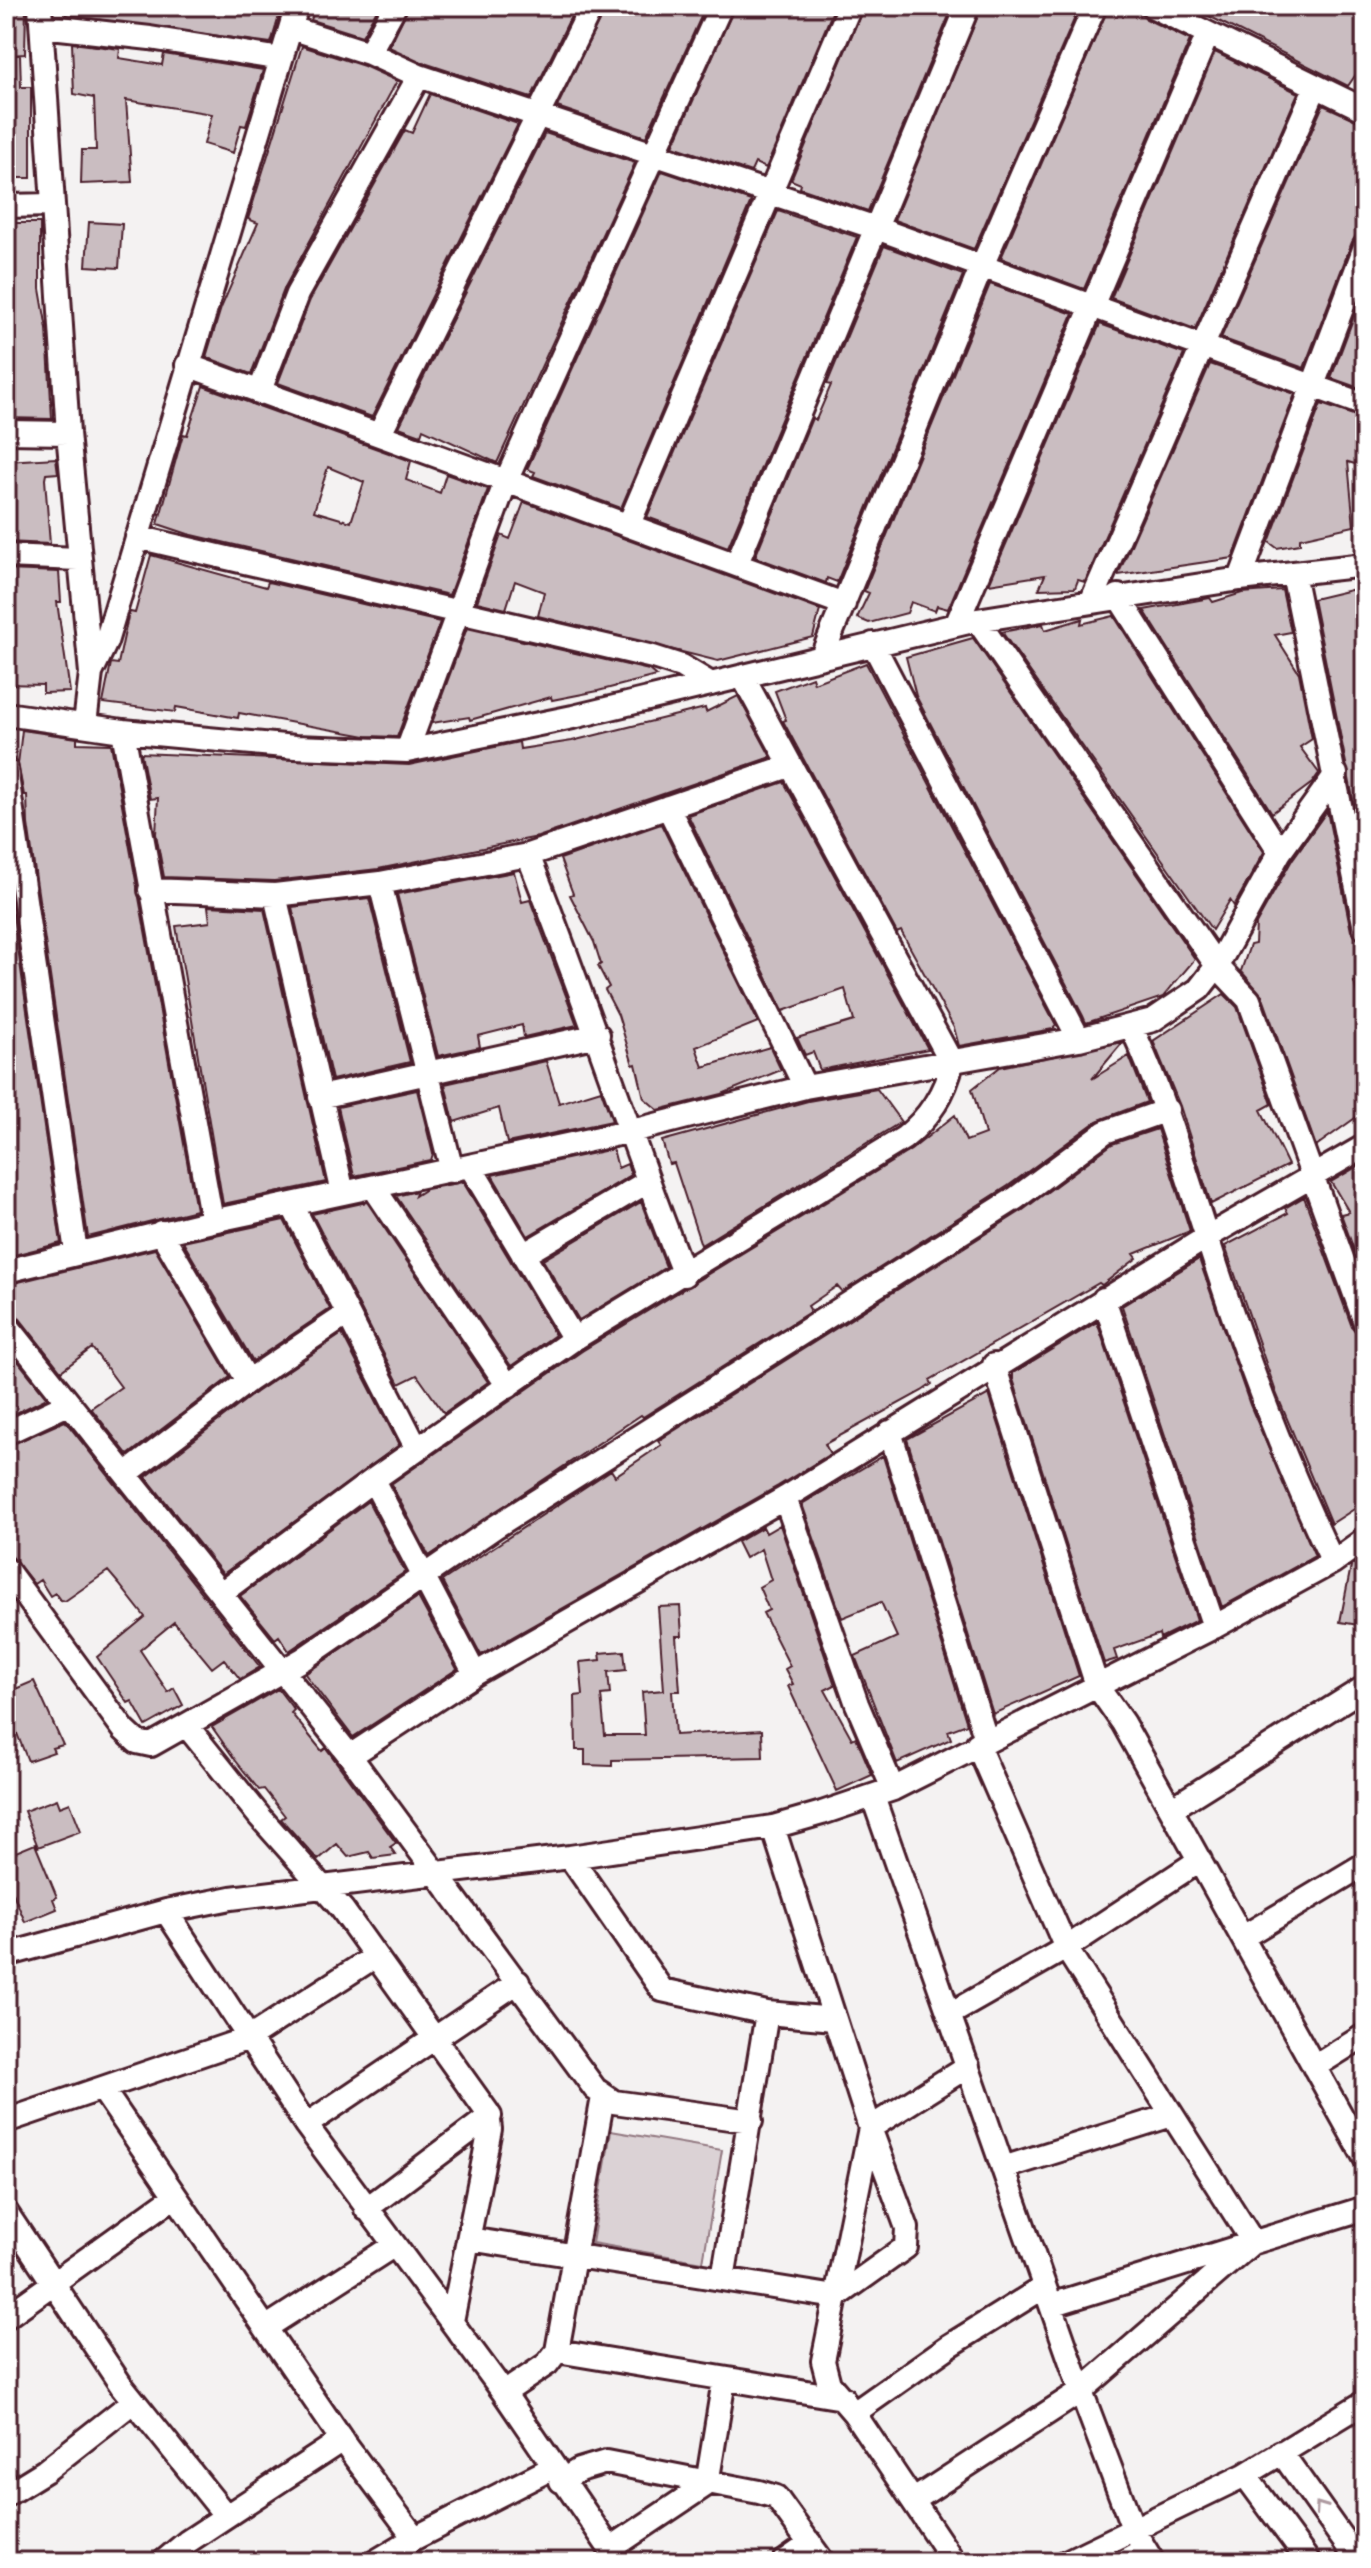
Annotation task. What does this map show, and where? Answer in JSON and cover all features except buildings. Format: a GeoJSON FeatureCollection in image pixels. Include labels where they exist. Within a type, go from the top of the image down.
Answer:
{"type":"FeatureCollection","features":[{"type":"Feature","properties":{"kind":"street"},"geometry":{"type":"LineString","coordinates":[[369,53],[395,6]]}},
{"type":"Feature","properties":{"kind":"street"},"geometry":{"type":"LineString","coordinates":[[380,433],[592,6]]}},
{"type":"Feature","properties":{"kind":"street"},"geometry":{"type":"LineString","coordinates":[[407,751],[506,481],[721,6]]}},
{"type":"Feature","properties":{"kind":"street"},"geometry":{"type":"LineString","coordinates":[[629,524],[768,192],[850,6]]}},
{"type":"Feature","properties":{"kind":"street"},"geometry":{"type":"LineString","coordinates":[[737,563],[968,6]]}},
{"type":"Feature","properties":{"kind":"street"},"geometry":{"type":"LineString","coordinates":[[822,656],[982,266],[1095,6]]}},
{"type":"Feature","properties":{"kind":"street"},"geometry":{"type":"LineString","coordinates":[[1152,6],[1365,110]]}},
{"type":"Feature","properties":{"kind":"street"},"geometry":{"type":"LineString","coordinates":[[85,724],[91,673],[68,433],[41,16],[150,38],[281,59]]}},
{"type":"Feature","properties":{"kind":"street"},"geometry":{"type":"LineString","coordinates":[[91,673],[106,642],[294,17],[419,76],[876,228],[1365,405]]}},
{"type":"Feature","properties":{"kind":"street"},"geometry":{"type":"LineString","coordinates":[[967,622],[1092,307],[1208,34]]}},
{"type":"Feature","properties":{"kind":"street"},"geometry":{"type":"LineString","coordinates":[[259,393],[297,294],[419,76]]}},
{"type":"Feature","properties":{"kind":"street"},"geometry":{"type":"LineString","coordinates":[[1092,600],[1204,349],[1315,88]]}},
{"type":"Feature","properties":{"kind":"street"},"geometry":{"type":"LineString","coordinates":[[6,206],[52,205]]}},
{"type":"Feature","properties":{"kind":"street"},"geometry":{"type":"LineString","coordinates":[[1240,579],[1315,387],[1365,247]]}},
{"type":"Feature","properties":{"kind":"street"},"geometry":{"type":"LineString","coordinates":[[187,365],[844,604]]}},
{"type":"Feature","properties":{"kind":"street"},"geometry":{"type":"LineString","coordinates":[[6,432],[68,433]]}},
{"type":"Feature","properties":{"kind":"street"},"geometry":{"type":"LineString","coordinates":[[137,537],[653,657],[681,666],[711,684]]}},
{"type":"Feature","properties":{"kind":"street"},"geometry":{"type":"LineString","coordinates":[[6,556],[78,559]]}},
{"type":"Feature","properties":{"kind":"street"},"geometry":{"type":"LineString","coordinates":[[6,714],[123,731],[295,747],[407,751],[743,677],[967,622],[1118,596],[1365,565]]}},
{"type":"Feature","properties":{"kind":"street"},"geometry":{"type":"LineString","coordinates":[[1293,573],[1365,928]]}},
{"type":"Feature","properties":{"kind":"street"},"geometry":{"type":"LineString","coordinates":[[1118,596],[1280,852]]}},
{"type":"Feature","properties":{"kind":"street"},"geometry":{"type":"LineString","coordinates":[[967,622],[1217,966],[1249,1000],[1260,1023],[1365,1322]]}},
{"type":"Feature","properties":{"kind":"street"},"geometry":{"type":"LineString","coordinates":[[873,644],[1079,1039]]}},
{"type":"Feature","properties":{"kind":"street"},"geometry":{"type":"LineString","coordinates":[[221,1593],[373,1480],[574,1339],[684,1275],[920,1125],[942,1094],[952,1063],[743,677]]}},
{"type":"Feature","properties":{"kind":"street"},"geometry":{"type":"LineString","coordinates":[[123,731],[212,1221]]}},
{"type":"Feature","properties":{"kind":"street"},"geometry":{"type":"LineString","coordinates":[[150,890],[275,895],[380,883],[528,855],[789,766]]}},
{"type":"Feature","properties":{"kind":"street"},"geometry":{"type":"LineString","coordinates":[[6,769],[76,1252]]}},
{"type":"Feature","properties":{"kind":"street"},"geometry":{"type":"LineString","coordinates":[[6,1271],[161,1232],[632,1131],[805,1087],[952,1063],[1132,1028],[1175,1008],[1199,989],[1217,966],[1280,852],[1336,774]]}},
{"type":"Feature","properties":{"kind":"street"},"geometry":{"type":"LineString","coordinates":[[668,807],[805,1087]]}},
{"type":"Feature","properties":{"kind":"street"},"geometry":{"type":"LineString","coordinates":[[528,855],[598,1035],[647,1182],[684,1275]]}},
{"type":"Feature","properties":{"kind":"street"},"geometry":{"type":"LineString","coordinates":[[380,883],[429,1073],[461,1168],[523,1255],[574,1339]]}},
{"type":"Feature","properties":{"kind":"street"},"geometry":{"type":"LineString","coordinates":[[275,895],[343,1193]]}},
{"type":"Feature","properties":{"kind":"street"},"geometry":{"type":"LineString","coordinates":[[1132,1028],[1167,1110],[1207,1237],[1290,1470],[1333,1562]]}},
{"type":"Feature","properties":{"kind":"street"},"geometry":{"type":"LineString","coordinates":[[320,1097],[598,1035]]}},
{"type":"Feature","properties":{"kind":"street"},"geometry":{"type":"LineString","coordinates":[[6,1569],[130,1737],[151,1745],[303,1659],[553,1489],[1016,1198],[1105,1132],[1167,1110]]}},
{"type":"Feature","properties":{"kind":"street"},"geometry":{"type":"LineString","coordinates":[[350,1756],[475,1674],[785,1498],[994,1365],[1365,1146]]}},
{"type":"Feature","properties":{"kind":"street"},"geometry":{"type":"LineString","coordinates":[[523,1255],[647,1182]]}},
{"type":"Feature","properties":{"kind":"street"},"geometry":{"type":"LineString","coordinates":[[374,1188],[508,1386]]}},
{"type":"Feature","properties":{"kind":"street"},"geometry":{"type":"LineString","coordinates":[[292,1205],[417,1449]]}},
{"type":"Feature","properties":{"kind":"street"},"geometry":{"type":"LineString","coordinates":[[161,1232],[248,1381]]}},
{"type":"Feature","properties":{"kind":"street"},"geometry":{"type":"LineString","coordinates":[[1104,1299],[1214,1627]]}},
{"type":"Feature","properties":{"kind":"street"},"geometry":{"type":"LineString","coordinates":[[126,1474],[248,1381],[346,1315]]}},
{"type":"Feature","properties":{"kind":"street"},"geometry":{"type":"LineString","coordinates":[[6,1324],[14,1350],[68,1404],[126,1474],[350,1756],[433,1875],[518,1982],[603,2097],[614,2102],[751,2121]]}},
{"type":"Feature","properties":{"kind":"street"},"geometry":{"type":"LineString","coordinates":[[994,1365],[1097,1686],[1123,1723],[1365,2158]]}},
{"type":"Feature","properties":{"kind":"street"},"geometry":{"type":"LineString","coordinates":[[6,1433],[68,1404]]}},
{"type":"Feature","properties":{"kind":"street"},"geometry":{"type":"LineString","coordinates":[[890,1432],[981,1742],[1066,1948],[1253,2242]]}},
{"type":"Feature","properties":{"kind":"street"},"geometry":{"type":"LineString","coordinates":[[373,1480],[475,1674]]}},
{"type":"Feature","properties":{"kind":"street"},"geometry":{"type":"LineString","coordinates":[[785,1498],[857,1704],[950,2014],[1081,2391],[1143,2548]]}},
{"type":"Feature","properties":{"kind":"street"},"geometry":{"type":"LineString","coordinates":[[6,1955],[166,1911],[773,1827],[883,1793],[1214,1627],[1333,1562],[1365,1539]]}},
{"type":"Feature","properties":{"kind":"street"},"geometry":{"type":"LineString","coordinates":[[1171,1809],[1365,1687]]}},
{"type":"Feature","properties":{"kind":"street"},"geometry":{"type":"LineString","coordinates":[[187,1726],[260,1817],[323,1887],[490,2116],[452,2321]]}},
{"type":"Feature","properties":{"kind":"street"},"geometry":{"type":"LineString","coordinates":[[469,2239],[836,2297],[906,2247],[907,2228],[870,2128],[773,1827]]}},
{"type":"Feature","properties":{"kind":"street"},"geometry":{"type":"LineString","coordinates":[[570,1857],[662,1990],[767,2013],[834,2019]]}},
{"type":"Feature","properties":{"kind":"street"},"geometry":{"type":"LineString","coordinates":[[950,2014],[1066,1948],[1200,1860]]}},
{"type":"Feature","properties":{"kind":"street"},"geometry":{"type":"LineString","coordinates":[[1243,1937],[1365,1864]]}},
{"type":"Feature","properties":{"kind":"street"},"geometry":{"type":"LineString","coordinates":[[166,1911],[306,2125],[504,2393],[556,2474],[615,2555],[707,2484],[724,2380]]}},
{"type":"Feature","properties":{"kind":"street"},"geometry":{"type":"LineString","coordinates":[[6,2121],[249,2038],[374,1957]]}},
{"type":"Feature","properties":{"kind":"street"},"geometry":{"type":"LineString","coordinates":[[306,2125],[518,1982]]}},
{"type":"Feature","properties":{"kind":"street"},"geometry":{"type":"LineString","coordinates":[[723,2279],[767,2013]]}},
{"type":"Feature","properties":{"kind":"street"},"geometry":{"type":"LineString","coordinates":[[1314,2067],[1365,2035]]}},
{"type":"Feature","properties":{"kind":"street"},"geometry":{"type":"LineString","coordinates":[[954,2562],[824,2374],[826,2342],[870,2128],[968,2066]]}},
{"type":"Feature","properties":{"kind":"street"},"geometry":{"type":"LineString","coordinates":[[103,2090],[342,2440],[415,2538]]}},
{"type":"Feature","properties":{"kind":"street"},"geometry":{"type":"LineString","coordinates":[[504,2393],[547,2364],[557,2351],[603,2097]]}},
{"type":"Feature","properties":{"kind":"street"},"geometry":{"type":"LineString","coordinates":[[1003,2168],[1172,2115]]}},
{"type":"Feature","properties":{"kind":"street"},"geometry":{"type":"LineString","coordinates":[[366,2209],[490,2116]]}},
{"type":"Feature","properties":{"kind":"street"},"geometry":{"type":"LineString","coordinates":[[6,2317],[175,2196]]}},
{"type":"Feature","properties":{"kind":"street"},"geometry":{"type":"LineString","coordinates":[[557,2351],[724,2380],[849,2406],[949,2346],[1048,2296],[1253,2242],[1365,2208]]}},
{"type":"Feature","properties":{"kind":"street"},"geometry":{"type":"LineString","coordinates":[[6,2212],[99,2355],[226,2516]]}},
{"type":"Feature","properties":{"kind":"street"},"geometry":{"type":"LineString","coordinates":[[914,2500],[1081,2391],[1253,2242]]}},
{"type":"Feature","properties":{"kind":"street"},"geometry":{"type":"LineString","coordinates":[[267,2327],[393,2246]]}},
{"type":"Feature","properties":{"kind":"street"},"geometry":{"type":"LineString","coordinates":[[6,2495],[45,2471],[134,2401]]}},
{"type":"Feature","properties":{"kind":"street"},"geometry":{"type":"LineString","coordinates":[[1122,2562],[1245,2475],[1365,2402]]}},
{"type":"Feature","properties":{"kind":"street"},"geometry":{"type":"LineString","coordinates":[[163,2562],[226,2516],[342,2440]]}},
{"type":"Feature","properties":{"kind":"street"},"geometry":{"type":"LineString","coordinates":[[1281,2452],[1359,2562]]}},
{"type":"Feature","properties":{"kind":"street"},"geometry":{"type":"LineString","coordinates":[[375,2562],[415,2538],[556,2474],[606,2462],[776,2497],[817,2553],[784,2562]]}},
{"type":"Feature","properties":{"kind":"street"},"geometry":{"type":"LineString","coordinates":[[1245,2475],[1309,2562]]}},
{"type":"Feature","properties":{"kind":"street"},"geometry":{"type":"LineString","coordinates":[[1066,2562],[1143,2548]]}},
{"type":"Feature","properties":{"kind":"shaded area"},"geometry":{"type":"Polygon","coordinates":[[[611,2131],[722,2150],[703,2262],[592,2243],[611,2131]]]}}]}
